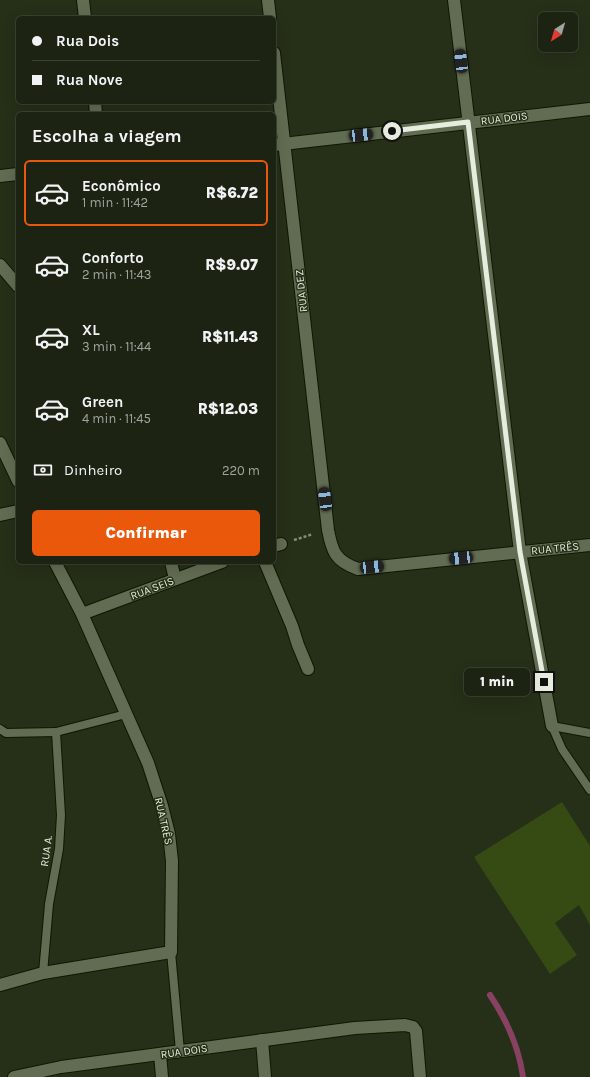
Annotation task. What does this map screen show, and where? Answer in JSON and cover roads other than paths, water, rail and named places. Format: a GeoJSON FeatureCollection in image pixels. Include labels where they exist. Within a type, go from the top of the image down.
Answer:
{"type":"FeatureCollection","features":[{"type":"Feature","properties":{"kind":"street"},"geometry":{"type":"LineString","coordinates":[[83,0],[85,16]]}},
{"type":"Feature","properties":{"kind":"street"},"geometry":{"type":"LineString","coordinates":[[268,0],[270,16]]}},
{"type":"Feature","properties":{"kind":"street"},"geometry":{"type":"LineString","coordinates":[[454,0],[520,552],[552,726]]}},
{"type":"Feature","properties":{"kind":"street","name":"RUA DEZ"},"geometry":{"type":"LineString","coordinates":[[276,89],[279,144],[328,530]]}},
{"type":"Feature","properties":{"kind":"street","name":"RUA DOIS"},"geometry":{"type":"LineString","coordinates":[[279,144],[590,109]]}},
{"type":"Feature","properties":{"kind":"street"},"geometry":{"type":"LineString","coordinates":[[0,176],[16,174]]}},
{"type":"Feature","properties":{"kind":"street"},"geometry":{"type":"LineString","coordinates":[[0,265],[16,284]]}},
{"type":"Feature","properties":{"kind":"street"},"geometry":{"type":"LineString","coordinates":[[0,443],[16,477]]}},
{"type":"Feature","properties":{"kind":"street"},"geometry":{"type":"LineString","coordinates":[[0,515],[16,511]]}},
{"type":"Feature","properties":{"kind":"street","name":"RUA TRÊS"},"geometry":{"type":"LineString","coordinates":[[328,530],[332,548],[337,557],[349,566],[358,569],[590,545]]}},
{"type":"Feature","properties":{"kind":"street","name":"RUA TRÊS"},"geometry":{"type":"LineString","coordinates":[[56,564],[82,614],[148,763],[169,834],[172,861],[171,952]]}},
{"type":"Feature","properties":{"kind":"street"},"geometry":{"type":"LineString","coordinates":[[171,564],[175,579]]}},
{"type":"Feature","properties":{"kind":"street","name":"RUA SEIS"},"geometry":{"type":"LineString","coordinates":[[82,614],[216,564]]}},
{"type":"Feature","properties":{"kind":"street"},"geometry":{"type":"LineString","coordinates":[[266,564],[308,669]]}},
{"type":"Feature","properties":{"kind":"street"},"geometry":{"type":"LineString","coordinates":[[0,985],[43,973],[171,952]]}},
{"type":"Feature","properties":{"kind":"street","name":"RUA DOIS"},"geometry":{"type":"LineString","coordinates":[[14,1077],[62,1072],[160,1054],[262,1040],[355,1028],[405,1025],[413,1027],[416,1031],[420,1077]]}},
{"type":"Feature","properties":{"kind":"street"},"geometry":{"type":"LineString","coordinates":[[262,1040],[265,1077]]}},
{"type":"Feature","properties":{"kind":"street"},"geometry":{"type":"LineString","coordinates":[[160,1054],[162,1077]]}},
{"type":"Feature","properties":{"kind":"lane"},"geometry":{"type":"LineString","coordinates":[[0,729],[6,733],[56,732],[126,714]]}},
{"type":"Feature","properties":{"kind":"lane"},"geometry":{"type":"LineString","coordinates":[[552,726],[590,733]]}},
{"type":"Feature","properties":{"kind":"lane"},"geometry":{"type":"LineString","coordinates":[[552,726],[562,749],[590,790]]}},
{"type":"Feature","properties":{"kind":"lane","name":"RUA A."},"geometry":{"type":"LineString","coordinates":[[43,973],[49,904],[59,849],[61,815],[56,732]]}},
{"type":"Feature","properties":{"kind":"lane"},"geometry":{"type":"LineString","coordinates":[[171,952],[180,1051]]}},
{"type":"Feature","properties":{"kind":"waterway"},"geometry":{"type":"LineString","coordinates":[[490,995],[511,1034],[523,1077]]}}]}
